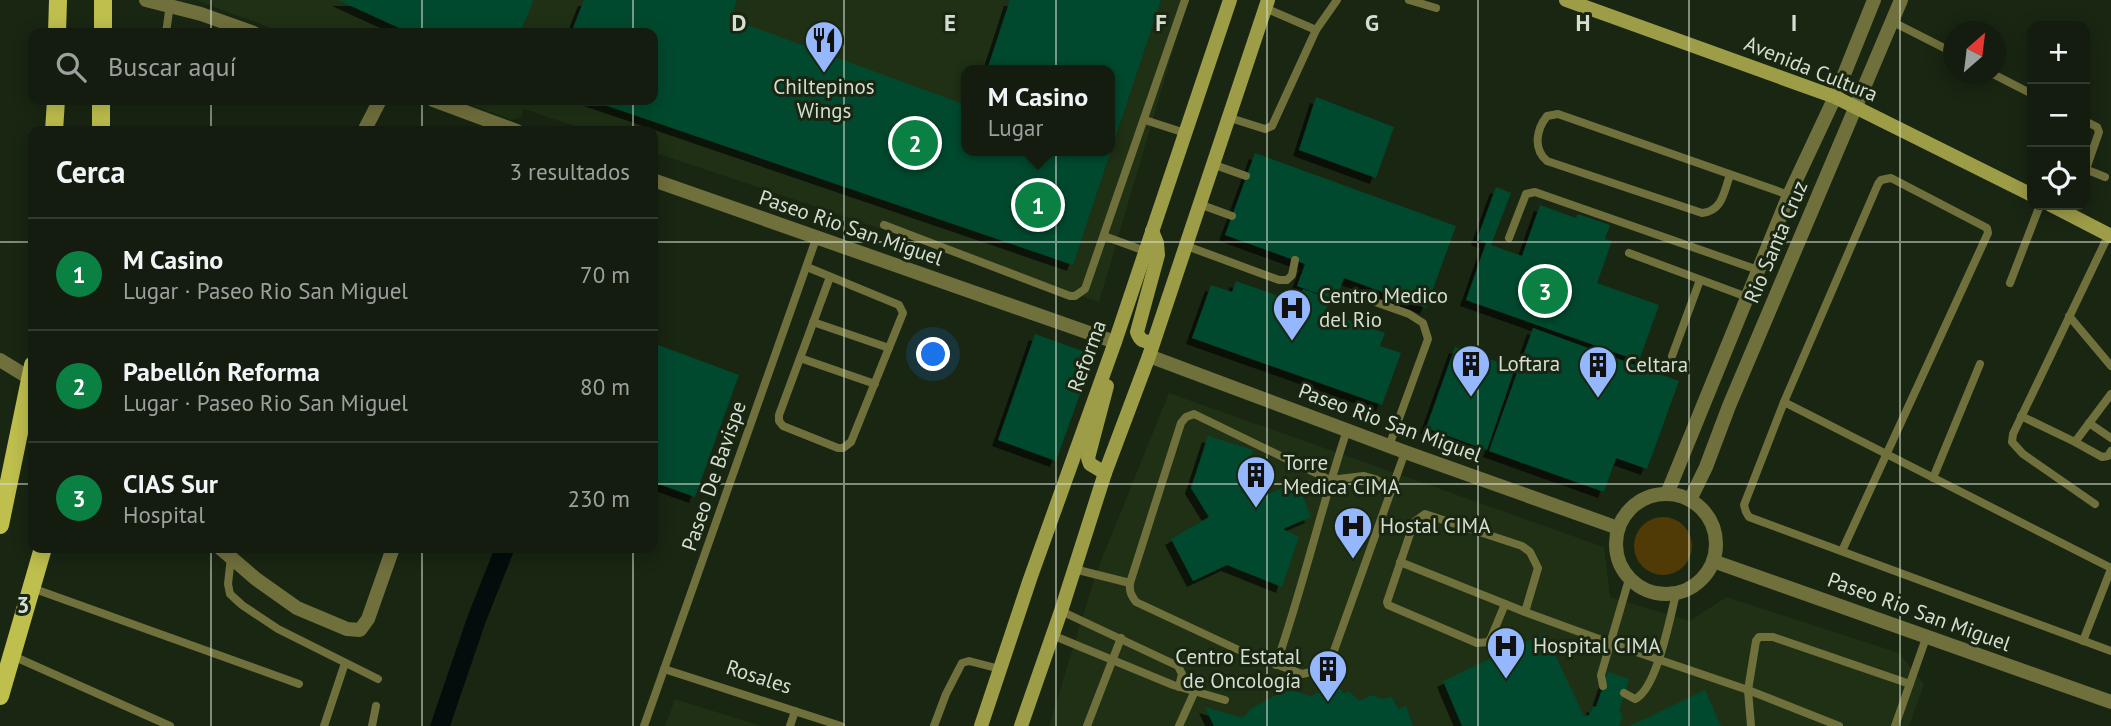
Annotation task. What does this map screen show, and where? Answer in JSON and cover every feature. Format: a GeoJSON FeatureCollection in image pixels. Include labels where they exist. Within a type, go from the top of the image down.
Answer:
{"type":"FeatureCollection","features":[{"type":"Feature","properties":{"kind":"main road"},"geometry":{"type":"LineString","coordinates":[[57,28],[60,0]]}},
{"type":"Feature","properties":{"kind":"main road"},"geometry":{"type":"LineString","coordinates":[[103,0],[103,28]]}},
{"type":"Feature","properties":{"kind":"main road","name":"Reforma"},"geometry":{"type":"LineString","coordinates":[[981,726],[1115,342],[1230,0]]}},
{"type":"Feature","properties":{"kind":"main road","name":"Avenida Cultura"},"geometry":{"type":"LineString","coordinates":[[1566,0],[1835,97],[2027,193]]}},
{"type":"Feature","properties":{"kind":"main road"},"geometry":{"type":"LineString","coordinates":[[1021,726],[1266,4]]}},
{"type":"Feature","properties":{"kind":"main road"},"geometry":{"type":"LineString","coordinates":[[54,126],[56,105]]}},
{"type":"Feature","properties":{"kind":"main road"},"geometry":{"type":"LineString","coordinates":[[100,126],[101,105]]}},
{"type":"Feature","properties":{"kind":"main road"},"geometry":{"type":"LineString","coordinates":[[2061,210],[2110,235]]}},
{"type":"Feature","properties":{"kind":"main road"},"geometry":{"type":"LineString","coordinates":[[1151,349],[1139,338],[1137,332],[1158,255],[1152,231]]}},
{"type":"Feature","properties":{"kind":"main road"},"geometry":{"type":"LineString","coordinates":[[1105,473],[1090,464],[1088,458],[1107,385],[1107,363]]}},
{"type":"Feature","properties":{"kind":"main road"},"geometry":{"type":"LineString","coordinates":[[0,525],[28,390]]}},
{"type":"Feature","properties":{"kind":"main road"},"geometry":{"type":"LineString","coordinates":[[0,696],[42,553]]}},
{"type":"Feature","properties":{"kind":"street"},"geometry":{"type":"LineString","coordinates":[[146,0],[201,13],[241,28]]}},
{"type":"Feature","properties":{"kind":"street","name":"Rio Santa Cruz"},"geometry":{"type":"LineString","coordinates":[[1667,494],[1789,195],[1835,97],[1874,0]]}},
{"type":"Feature","properties":{"kind":"street","name":"Rio Santa Cruz"},"geometry":{"type":"LineString","coordinates":[[1690,500],[1901,0]]}},
{"type":"Feature","properties":{"kind":"street"},"geometry":{"type":"LineString","coordinates":[[367,126],[378,105]]}},
{"type":"Feature","properties":{"kind":"street"},"geometry":{"type":"LineString","coordinates":[[447,105],[503,126]]}},
{"type":"Feature","properties":{"kind":"street","name":"Paseo Rio San Miguel"},"geometry":{"type":"LineString","coordinates":[[658,182],[1115,342]]}},
{"type":"Feature","properties":{"kind":"street","name":"Paseo Rio San Miguel"},"geometry":{"type":"LineString","coordinates":[[1151,349],[1347,430],[1618,528]]}},
{"type":"Feature","properties":{"kind":"street"},"geometry":{"type":"LineString","coordinates":[[0,360],[28,370]]}},
{"type":"Feature","properties":{"kind":"street"},"geometry":{"type":"LineString","coordinates":[[1667,494],[1690,500],[1703,511],[1712,526],[1716,544],[1713,561],[1705,576],[1692,587],[1676,594],[1659,594],[1642,589],[1629,579],[1619,564],[1615,547],[1618,528],[1624,515],[1636,503],[1651,496],[1667,494]]}},
{"type":"Feature","properties":{"kind":"street"},"geometry":{"type":"LineString","coordinates":[[227,553],[256,579],[298,608],[347,629],[360,630],[368,620],[391,553]]}},
{"type":"Feature","properties":{"kind":"street","name":"Paseo Rio San Miguel"},"geometry":{"type":"LineString","coordinates":[[1713,561],[2111,702]]}},
{"type":"Feature","properties":{"kind":"lane"},"geometry":{"type":"LineString","coordinates":[[884,225],[1076,296],[1085,289],[1185,0]]}},
{"type":"Feature","properties":{"kind":"lane"},"geometry":{"type":"LineString","coordinates":[[1227,117],[1265,129],[1272,126],[1316,30],[1337,0]]}},
{"type":"Feature","properties":{"kind":"lane"},"geometry":{"type":"LineString","coordinates":[[1409,0],[1436,8]]}},
{"type":"Feature","properties":{"kind":"lane"},"geometry":{"type":"LineString","coordinates":[[167,28],[170,4]]}},
{"type":"Feature","properties":{"kind":"lane"},"geometry":{"type":"LineString","coordinates":[[1266,4],[1316,30]]}},
{"type":"Feature","properties":{"kind":"lane"},"geometry":{"type":"LineString","coordinates":[[1893,22],[1943,47]]}},
{"type":"Feature","properties":{"kind":"lane"},"geometry":{"type":"LineString","coordinates":[[2006,81],[2027,91]]}},
{"type":"Feature","properties":{"kind":"lane"},"geometry":{"type":"LineString","coordinates":[[1730,175],[1720,205],[1715,210],[1702,213],[1547,161],[1536,147],[1543,121],[1547,116],[1558,114],[1789,195]]}},
{"type":"Feature","properties":{"kind":"lane"},"geometry":{"type":"LineString","coordinates":[[1145,120],[1185,133]]}},
{"type":"Feature","properties":{"kind":"lane"},"geometry":{"type":"LineString","coordinates":[[2090,124],[2097,127],[2099,132],[2090,156]]}},
{"type":"Feature","properties":{"kind":"lane"},"geometry":{"type":"LineString","coordinates":[[1212,164],[1246,176]]}},
{"type":"Feature","properties":{"kind":"lane"},"geometry":{"type":"LineString","coordinates":[[2090,171],[2105,177]]}},
{"type":"Feature","properties":{"kind":"lane"},"geometry":{"type":"LineString","coordinates":[[1842,551],[1989,233],[1976,222],[1891,178],[1881,180],[1878,184],[1784,402],[1744,505],[1746,512],[1749,516],[1842,551],[2083,641],[2111,651]]}},
{"type":"Feature","properties":{"kind":"lane"},"geometry":{"type":"LineString","coordinates":[[1509,238],[1526,194],[1535,192],[1758,270]]}},
{"type":"Feature","properties":{"kind":"lane"},"geometry":{"type":"LineString","coordinates":[[1199,204],[1232,216]]}},
{"type":"Feature","properties":{"kind":"lane"},"geometry":{"type":"LineString","coordinates":[[2010,283],[2038,210]]}},
{"type":"Feature","properties":{"kind":"lane"},"geometry":{"type":"LineString","coordinates":[[2095,504],[2012,442],[2021,416],[2110,235]]}},
{"type":"Feature","properties":{"kind":"lane"},"geometry":{"type":"LineString","coordinates":[[1104,236],[1145,251]]}},
{"type":"Feature","properties":{"kind":"lane","name":"Paseo De Bavispe"},"geometry":{"type":"LineString","coordinates":[[644,726],[816,239]]}},
{"type":"Feature","properties":{"kind":"lane"},"geometry":{"type":"LineString","coordinates":[[1184,245],[1279,280],[1287,280],[1292,275],[1295,260]]}},
{"type":"Feature","properties":{"kind":"lane"},"geometry":{"type":"LineString","coordinates":[[1629,253],[1747,298]]}},
{"type":"Feature","properties":{"kind":"lane"},"geometry":{"type":"LineString","coordinates":[[807,267],[899,305],[903,313],[851,442],[838,449],[783,426],[779,421],[830,277]]}},
{"type":"Feature","properties":{"kind":"lane"},"geometry":{"type":"LineString","coordinates":[[1672,356],[1700,279]]}},
{"type":"Feature","properties":{"kind":"lane"},"geometry":{"type":"LineString","coordinates":[[1350,293],[1409,314],[1423,323],[1428,339],[1389,446]]}},
{"type":"Feature","properties":{"kind":"lane"},"geometry":{"type":"LineString","coordinates":[[2069,316],[2111,366]]}},
{"type":"Feature","properties":{"kind":"lane"},"geometry":{"type":"LineString","coordinates":[[813,322],[890,348]]}},
{"type":"Feature","properties":{"kind":"lane"},"geometry":{"type":"LineString","coordinates":[[800,358],[875,384]]}},
{"type":"Feature","properties":{"kind":"lane"},"geometry":{"type":"LineString","coordinates":[[1933,478],[1980,363]]}},
{"type":"Feature","properties":{"kind":"lane"},"geometry":{"type":"LineString","coordinates":[[2075,442],[2111,394]]}},
{"type":"Feature","properties":{"kind":"lane"},"geometry":{"type":"LineString","coordinates":[[1784,402],[2111,568],[2083,641]]}},
{"type":"Feature","properties":{"kind":"lane"},"geometry":{"type":"LineString","coordinates":[[1392,489],[1376,479],[1364,476],[1330,480],[1194,414],[1186,417],[1181,423],[1129,590],[1136,602],[1243,652],[1302,674],[1316,671],[1330,662],[1392,489],[1405,452]]}},
{"type":"Feature","properties":{"kind":"lane"},"geometry":{"type":"LineString","coordinates":[[2021,416],[2102,457],[2108,456],[2111,451]]}},
{"type":"Feature","properties":{"kind":"lane"},"geometry":{"type":"LineString","coordinates":[[2089,423],[2111,439]]}},
{"type":"Feature","properties":{"kind":"lane"},"geometry":{"type":"LineString","coordinates":[[1276,665],[1295,610],[1330,480],[1347,430]]}},
{"type":"Feature","properties":{"kind":"lane"},"geometry":{"type":"LineString","coordinates":[[1505,604],[1491,638],[1483,644],[1388,605],[1414,522],[1425,514],[1522,546],[1530,552],[1538,568],[1525,612]]}},
{"type":"Feature","properties":{"kind":"lane"},"geometry":{"type":"LineString","coordinates":[[226,553],[230,594],[242,605],[278,629],[378,679]]}},
{"type":"Feature","properties":{"kind":"lane"},"geometry":{"type":"LineString","coordinates":[[1400,562],[1525,612],[1748,690],[1839,726]]}},
{"type":"Feature","properties":{"kind":"lane"},"geometry":{"type":"LineString","coordinates":[[1074,569],[1130,583]]}},
{"type":"Feature","properties":{"kind":"lane"},"geometry":{"type":"LineString","coordinates":[[1603,686],[1601,676],[1629,579]]}},
{"type":"Feature","properties":{"kind":"lane"},"geometry":{"type":"LineString","coordinates":[[32,588],[299,684]]}},
{"type":"Feature","properties":{"kind":"lane"},"geometry":{"type":"LineString","coordinates":[[1624,693],[1635,699],[1639,697],[1659,660],[1676,594]]}},
{"type":"Feature","properties":{"kind":"lane"},"geometry":{"type":"LineString","coordinates":[[1061,611],[1178,666],[1182,674],[1179,687]]}},
{"type":"Feature","properties":{"kind":"lane"},"geometry":{"type":"LineString","coordinates":[[1052,635],[1179,687],[1225,700]]}},
{"type":"Feature","properties":{"kind":"lane"},"geometry":{"type":"LineString","coordinates":[[1751,726],[1748,690],[1756,641],[1764,636],[1910,684]]}},
{"type":"Feature","properties":{"kind":"lane"},"geometry":{"type":"LineString","coordinates":[[1087,726],[1121,638]]}},
{"type":"Feature","properties":{"kind":"lane"},"geometry":{"type":"LineString","coordinates":[[1895,726],[1926,638]]}},
{"type":"Feature","properties":{"kind":"lane"},"geometry":{"type":"LineString","coordinates":[[13,656],[170,726]]}},
{"type":"Feature","properties":{"kind":"lane"},"geometry":{"type":"LineString","coordinates":[[934,726],[962,663],[969,661],[1000,668]]}},
{"type":"Feature","properties":{"kind":"lane"},"geometry":{"type":"LineString","coordinates":[[324,726],[345,663]]}},
{"type":"Feature","properties":{"kind":"lane","name":"Rosales"},"geometry":{"type":"LineString","coordinates":[[664,669],[841,726]]}},
{"type":"Feature","properties":{"kind":"lane"},"geometry":{"type":"LineString","coordinates":[[1179,726],[1195,693]]}},
{"type":"Feature","properties":{"kind":"lane"},"geometry":{"type":"LineString","coordinates":[[372,726],[376,706]]}},
{"type":"Feature","properties":{"kind":"lane"},"geometry":{"type":"LineString","coordinates":[[790,726],[795,711]]}},
{"type":"Feature","properties":{"kind":"shaded area"},"geometry":{"type":"Polygon","coordinates":[[[196,0],[1188,0],[1099,302],[658,154],[658,126],[575,126],[524,109],[521,117],[512,120],[472,105],[658,105],[658,28],[271,28],[196,0]]]}},
{"type":"Feature","properties":{"kind":"shaded area","name":"Hostal CIMA"},"geometry":{"type":"Polygon","coordinates":[[[1169,393],[1604,547],[1610,597],[1690,621],[1726,597],[1899,653],[1924,684],[1909,726],[1049,726],[1096,573],[1169,393]]]}},
{"type":"Feature","properties":{"kind":"shaded area"},"geometry":{"type":"Polygon","coordinates":[[[1663,517],[1674,519],[1687,530],[1692,546],[1690,557],[1679,570],[1663,575],[1652,573],[1639,562],[1634,546],[1636,535],[1647,522],[1663,517]]]}},
{"type":"Feature","properties":{"kind":"shaded area"},"geometry":{"type":"Polygon","coordinates":[[[675,699],[761,726],[665,726],[675,699]]]}},
{"type":"Feature","properties":{"kind":"building"},"geometry":{"type":"Polygon","coordinates":[[[338,0],[534,0],[522,28],[399,28],[338,0]]]}},
{"type":"Feature","properties":{"kind":"building"},"geometry":{"type":"Polygon","coordinates":[[[584,0],[737,0],[731,19],[961,103],[961,156],[1109,156],[1073,265],[605,105],[658,105],[658,28],[573,28],[584,0]]]}},
{"type":"Feature","properties":{"kind":"building"},"geometry":{"type":"Polygon","coordinates":[[[1010,0],[1161,0],[1115,139],[1115,65],[989,65],[1010,0]]]}},
{"type":"Feature","properties":{"kind":"building"},"geometry":{"type":"Polygon","coordinates":[[[1316,97],[1394,127],[1376,178],[1299,150],[1316,97]]]}},
{"type":"Feature","properties":{"kind":"building"},"geometry":{"type":"Polygon","coordinates":[[[1255,153],[1456,226],[1426,308],[1344,278],[1336,300],[1297,286],[1305,264],[1225,235],[1255,153]]]}},
{"type":"Feature","properties":{"kind":"building"},"geometry":{"type":"Polygon","coordinates":[[[1496,187],[1511,193],[1491,245],[1522,256],[1540,205],[1576,218],[1578,214],[1610,225],[1605,239],[1612,241],[1597,283],[1659,305],[1639,361],[1466,300],[1486,243],[1477,239],[1496,187]]]}},
{"type":"Feature","properties":{"kind":"building","name":"Centro Medico del Rio"},"geometry":{"type":"Polygon","coordinates":[[[1236,281],[1298,303],[1303,289],[1330,299],[1325,312],[1385,333],[1380,346],[1401,353],[1382,405],[1192,338],[1211,285],[1232,292],[1236,281]]]}},
{"type":"Feature","properties":{"kind":"building"},"geometry":{"type":"Polygon","coordinates":[[[1533,328],[1679,381],[1647,469],[1616,458],[1604,492],[1489,451],[1533,328]]]}},
{"type":"Feature","properties":{"kind":"building"},"geometry":{"type":"Polygon","coordinates":[[[1035,334],[1094,355],[1056,461],[998,440],[1035,334]]]}},
{"type":"Feature","properties":{"kind":"building"},"geometry":{"type":"Polygon","coordinates":[[[658,345],[739,375],[695,497],[658,484],[658,345]]]}},
{"type":"Feature","properties":{"kind":"building","name":"Loftara"},"geometry":{"type":"Polygon","coordinates":[[[1455,347],[1515,368],[1487,450],[1426,428],[1455,347]]]}},
{"type":"Feature","properties":{"kind":"building","name":"Torre Medica CIMA"},"geometry":{"type":"Polygon","coordinates":[[[1208,436],[1253,450],[1241,491],[1254,501],[1297,481],[1311,517],[1283,529],[1299,537],[1282,587],[1227,565],[1193,581],[1171,539],[1209,517],[1191,488],[1208,436]]]}},
{"type":"Feature","properties":{"kind":"building","name":"Hospital CIMA"},"geometry":{"type":"Polygon","coordinates":[[[1545,633],[1584,716],[1589,715],[1593,706],[1596,707],[1608,672],[1629,679],[1619,711],[1623,717],[1619,726],[1462,726],[1443,681],[1545,633]]]}},
{"type":"Feature","properties":{"kind":"building","name":"Centro Estatal de Oncología"},"geometry":{"type":"Polygon","coordinates":[[[1338,685],[1344,694],[1349,691],[1359,701],[1372,695],[1381,699],[1392,697],[1398,709],[1406,706],[1413,726],[1214,726],[1205,707],[1242,718],[1252,708],[1287,689],[1310,696],[1338,685]]]}},
{"type":"Feature","properties":{"kind":"building","name":"Hospital CIMA"},"geometry":{"type":"Polygon","coordinates":[[[1705,690],[1721,726],[1630,726],[1705,690]]]}},
{"type":"Feature","properties":{"kind":"waterway"},"geometry":{"type":"LineString","coordinates":[[440,726],[477,618],[503,553]]}},
{"type":"Feature","properties":{"kind":"place","name":"Chiltepinos Wings"},"geometry":{"type":"Point","coordinates":[824,74]}},
{"type":"Feature","properties":{"kind":"place","name":"Pabellón Reforma"},"geometry":{"type":"Point","coordinates":[915,143]}},
{"type":"Feature","properties":{"kind":"place","name":"M Casino"},"geometry":{"type":"Point","coordinates":[1038,205]}},
{"type":"Feature","properties":{"kind":"place","name":"CIAS Sur"},"geometry":{"type":"Point","coordinates":[1545,291]}},
{"type":"Feature","properties":{"kind":"place","name":"Centro Medico del Rio"},"geometry":{"type":"Point","coordinates":[1292,342]}},
{"type":"Feature","properties":{"kind":"place","name":"Loftara"},"geometry":{"type":"Point","coordinates":[1471,398]}},
{"type":"Feature","properties":{"kind":"place","name":"Celtara"},"geometry":{"type":"Point","coordinates":[1598,399]}},
{"type":"Feature","properties":{"kind":"place","name":"Torre Medica CIMA"},"geometry":{"type":"Point","coordinates":[1256,509]}},
{"type":"Feature","properties":{"kind":"place","name":"Hostal CIMA"},"geometry":{"type":"Point","coordinates":[1353,560]}},
{"type":"Feature","properties":{"kind":"place","name":"Hospital CIMA"},"geometry":{"type":"Point","coordinates":[1506,680]}},
{"type":"Feature","properties":{"kind":"place","name":"Centro Estatal de Oncología"},"geometry":{"type":"Point","coordinates":[1328,703]}}]}
